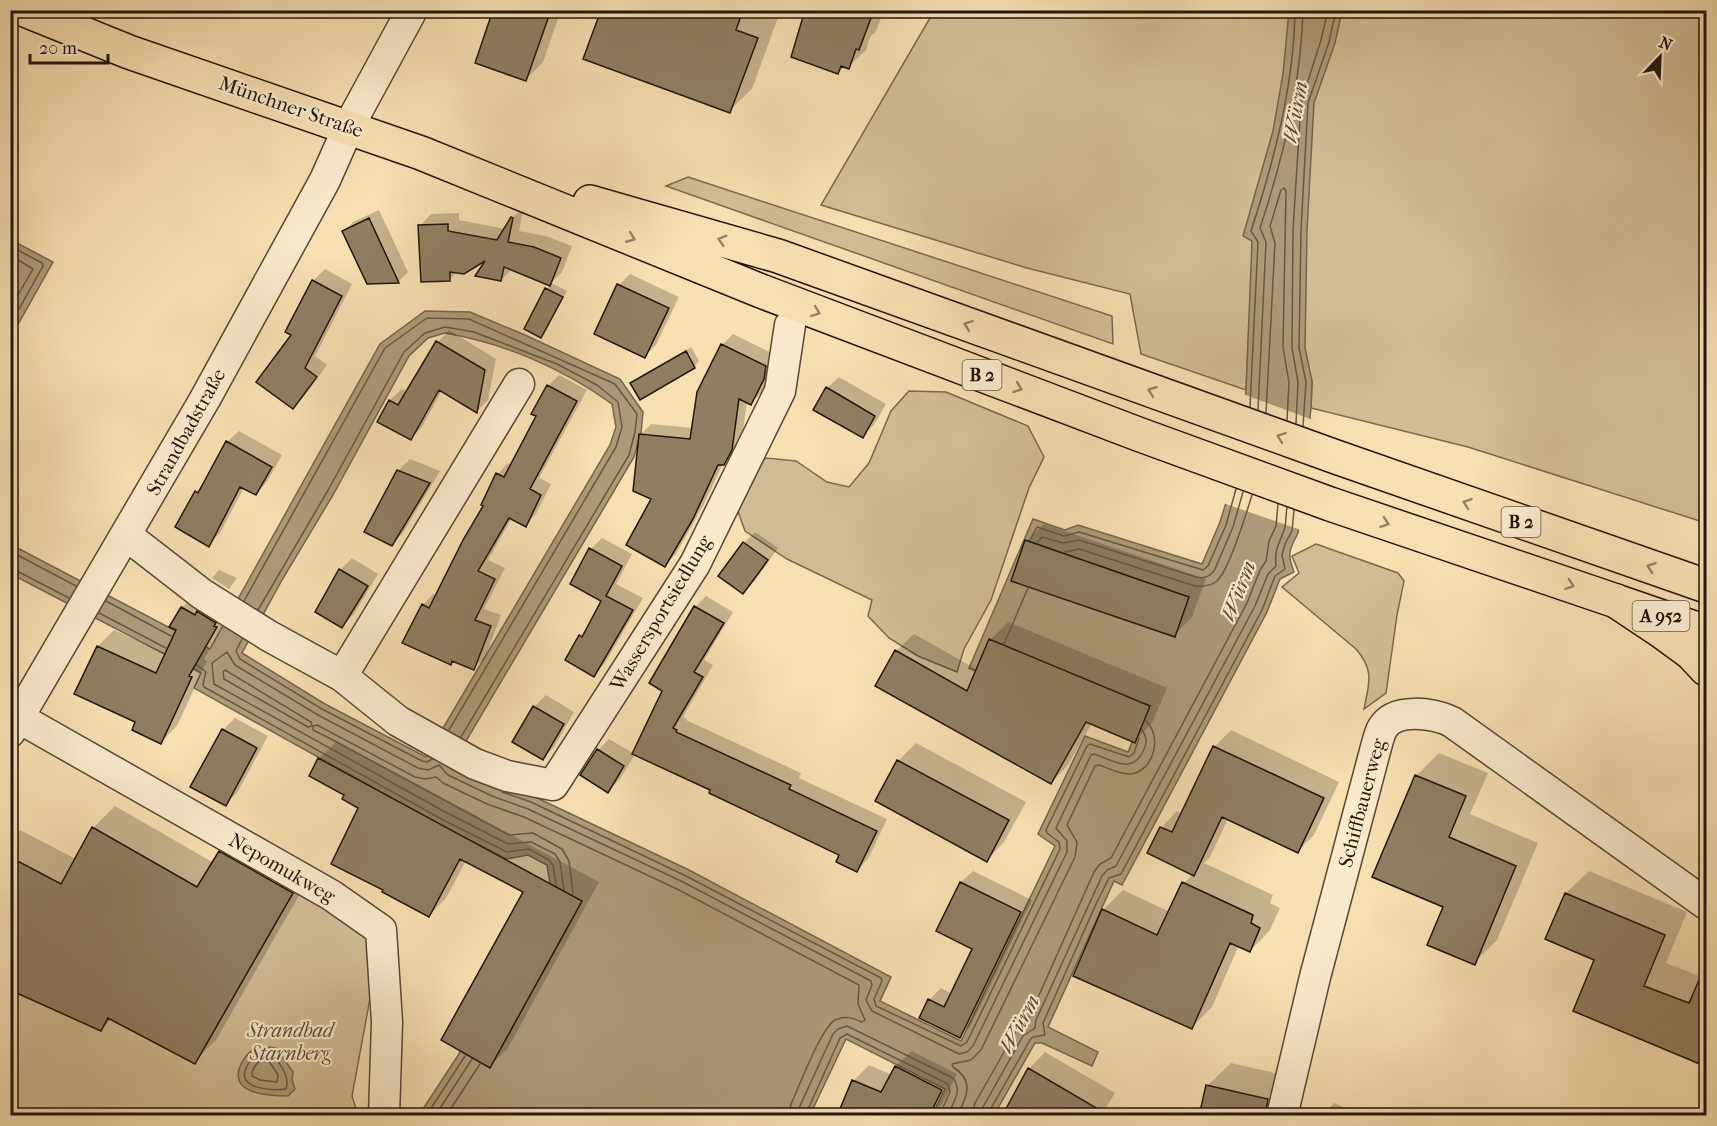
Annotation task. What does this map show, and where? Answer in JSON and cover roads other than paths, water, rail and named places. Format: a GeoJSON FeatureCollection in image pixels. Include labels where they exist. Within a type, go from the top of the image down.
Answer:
{"type":"FeatureCollection","features":[{"type":"Feature","properties":{"kind":"main road","name":"Münchner Straße"},"geometry":{"type":"LineString","coordinates":[[25,10],[129,52],[349,126],[421,153],[761,291],[1203,458],[1330,504],[1616,601]]}},
{"type":"Feature","properties":{"kind":"main road","name":"Münchner Straße"},"geometry":{"type":"LineString","coordinates":[[421,153],[778,256],[1336,457],[1707,586]]}},
{"type":"Feature","properties":{"kind":"main road","name":"A 952"},"geometry":{"type":"LineString","coordinates":[[1616,601],[1707,632]]}},
{"type":"Feature","properties":{"kind":"main road"},"geometry":{"type":"LineString","coordinates":[[1616,601],[1661,631],[1707,669]]}},
{"type":"Feature","properties":{"kind":"street","name":"Strandbadstraße"},"geometry":{"type":"LineString","coordinates":[[15,725],[172,459],[276,272],[325,180],[349,126],[412,10]]}},
{"type":"Feature","properties":{"kind":"street","name":"Wassersportsiedlung"},"geometry":{"type":"LineString","coordinates":[[342,676],[381,708],[423,735],[476,764],[507,777],[553,785],[695,564],[780,391],[790,325]]}},
{"type":"Feature","properties":{"kind":"street"},"geometry":{"type":"LineString","coordinates":[[126,535],[202,594],[269,636],[342,676],[519,384]]}},
{"type":"Feature","properties":{"kind":"street","name":"Schiffbauerweg"},"geometry":{"type":"LineString","coordinates":[[1282,1116],[1315,977],[1375,751],[1383,728],[1394,718],[1420,713],[1437,715],[1452,722],[1707,904]]}},
{"type":"Feature","properties":{"kind":"street","name":"Nepomukweg"},"geometry":{"type":"LineString","coordinates":[[15,725],[331,895],[381,930],[387,1022],[384,1116]]}},
{"type":"Feature","properties":{"kind":"water","name":"Würm"},"geometry":{"type":"Polygon","coordinates":[[[1289,11],[1342,11],[1335,43],[1314,103],[1307,230],[1305,348],[1312,381],[1311,408],[1298,533],[1290,552],[1294,572],[1280,579],[1267,612],[1122,885],[1114,881],[1048,1027],[1098,1052],[1092,1066],[1042,1043],[1035,1043],[994,1115],[932,1115],[945,1089],[846,1039],[810,1115],[419,1115],[457,1057],[551,890],[547,865],[528,855],[507,859],[440,825],[194,688],[201,673],[11,574],[10,544],[210,649],[380,344],[425,311],[470,312],[620,379],[643,412],[641,433],[634,457],[453,763],[533,796],[689,870],[891,977],[880,1001],[961,1041],[1055,846],[1038,834],[1085,736],[1128,752],[1133,740],[969,668],[1033,519],[1065,530],[1078,525],[1202,564],[1220,522],[1238,464],[1246,390],[1252,241],[1243,236],[1273,131],[1283,74],[1289,11]],[[445,333],[428,338],[409,356],[333,495],[242,653],[325,704],[426,757],[610,445],[616,427],[612,404],[593,391],[533,359],[467,337],[445,333]]]}},
{"type":"Feature","properties":{"kind":"water"},"geometry":{"type":"Polygon","coordinates":[[[11,240],[53,262],[11,337],[11,240]]]}},
{"type":"Feature","properties":{"kind":"water"},"geometry":{"type":"Polygon","coordinates":[[[259,1046],[276,1048],[293,1072],[292,1080],[295,1089],[288,1096],[260,1094],[244,1087],[239,1081],[238,1073],[242,1062],[259,1046]]]}},
{"type":"Feature","properties":{"kind":"park label","name":"Strandbad Starnberg"},"geometry":{"type":"Point","coordinates":[290,1042]}}]}
